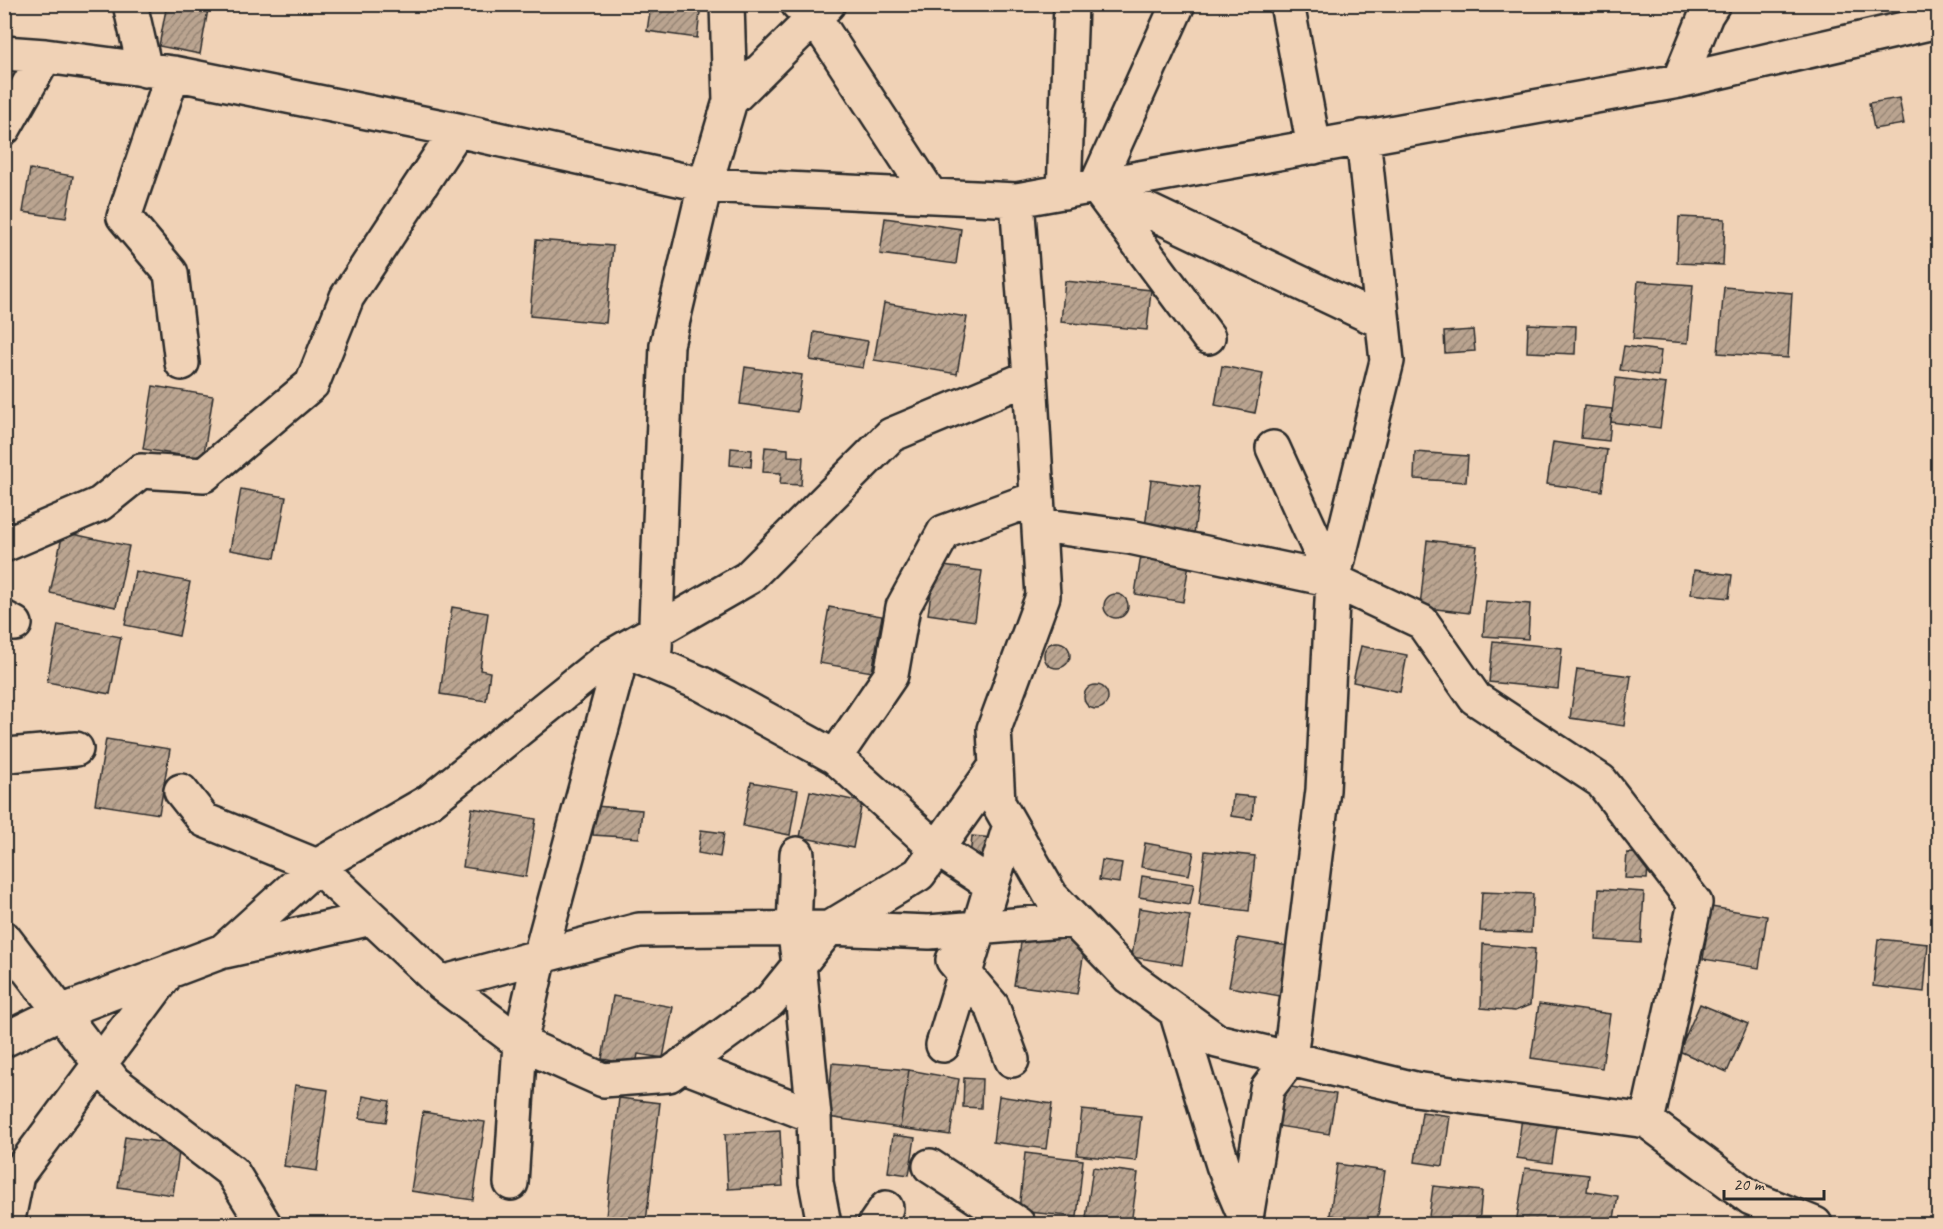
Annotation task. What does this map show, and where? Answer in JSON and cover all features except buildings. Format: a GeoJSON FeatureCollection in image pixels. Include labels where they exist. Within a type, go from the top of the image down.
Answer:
{"type":"FeatureCollection","features":[{"type":"Feature","properties":{"kind":"street"},"geometry":{"type":"LineString","coordinates":[[130,4],[159,72],[124,218],[171,273],[182,363]]}},
{"type":"Feature","properties":{"kind":"street"},"geometry":{"type":"LineString","coordinates":[[656,664],[655,632],[667,345],[705,185],[730,101],[727,4]]}},
{"type":"Feature","properties":{"kind":"street"},"geometry":{"type":"LineString","coordinates":[[1064,192],[1071,4]]}},
{"type":"Feature","properties":{"kind":"street"},"geometry":{"type":"LineString","coordinates":[[1096,186],[1178,4]]}},
{"type":"Feature","properties":{"kind":"street"},"geometry":{"type":"LineString","coordinates":[[1287,4],[1314,147]]}},
{"type":"Feature","properties":{"kind":"street"},"geometry":{"type":"LineString","coordinates":[[1679,81],[1706,15],[1713,4]]}},
{"type":"Feature","properties":{"kind":"street"},"geometry":{"type":"LineString","coordinates":[[730,101],[814,9],[931,196]]}},
{"type":"Feature","properties":{"kind":"street"},"geometry":{"type":"LineString","coordinates":[[4,53],[45,56],[159,72],[457,130],[705,185],[1017,200],[1679,81],[1938,21]]}},
{"type":"Feature","properties":{"kind":"street"},"geometry":{"type":"LineString","coordinates":[[4,128],[45,56]]}},
{"type":"Feature","properties":{"kind":"street"},"geometry":{"type":"LineString","coordinates":[[4,545],[100,504],[141,471],[204,475],[312,384],[347,297],[457,130]]}},
{"type":"Feature","properties":{"kind":"street"},"geometry":{"type":"LineString","coordinates":[[1247,1221],[1267,1089],[1290,1059],[1323,790],[1333,580],[1387,361],[1364,137]]}},
{"type":"Feature","properties":{"kind":"street"},"geometry":{"type":"LineString","coordinates":[[1096,186],[1383,322]]}},
{"type":"Feature","properties":{"kind":"street"},"geometry":{"type":"LineString","coordinates":[[1096,186],[1208,337]]}},
{"type":"Feature","properties":{"kind":"street"},"geometry":{"type":"LineString","coordinates":[[1017,200],[1030,377],[1042,596],[994,729],[998,803],[1051,896],[1129,977],[1217,1041],[1415,1089],[1647,1121],[1751,1198],[1815,1224]]}},
{"type":"Feature","properties":{"kind":"street"},"geometry":{"type":"LineString","coordinates":[[224,951],[316,866],[430,801],[605,660],[748,578],[891,435],[1030,377]]}},
{"type":"Feature","properties":{"kind":"street"},"geometry":{"type":"LineString","coordinates":[[1273,448],[1333,580]]}},
{"type":"Feature","properties":{"kind":"street"},"geometry":{"type":"LineString","coordinates":[[835,757],[891,675],[903,607],[944,532],[1038,511],[1130,537],[1333,580],[1422,622],[1475,698],[1600,781],[1695,903],[1647,1121]]}},
{"type":"Feature","properties":{"kind":"street"},"geometry":{"type":"LineString","coordinates":[[623,650],[702,684],[835,757],[937,849],[992,885]]}},
{"type":"Feature","properties":{"kind":"street"},"geometry":{"type":"LineString","coordinates":[[511,1183],[520,1043],[540,956],[623,650]]}},
{"type":"Feature","properties":{"kind":"street"},"geometry":{"type":"LineString","coordinates":[[4,753],[9,755],[76,749]]}},
{"type":"Feature","properties":{"kind":"street"},"geometry":{"type":"LineString","coordinates":[[181,790],[204,820],[316,866],[441,983],[520,1043],[603,1080],[669,1075],[770,1001],[828,928],[919,874],[996,766]]}},
{"type":"Feature","properties":{"kind":"street"},"geometry":{"type":"LineString","coordinates":[[943,1045],[1010,825]]}},
{"type":"Feature","properties":{"kind":"street"},"geometry":{"type":"LineString","coordinates":[[797,854],[794,928],[814,1116],[816,1182],[824,1224]]}},
{"type":"Feature","properties":{"kind":"street"},"geometry":{"type":"LineString","coordinates":[[4,1040],[61,1012],[224,951],[372,918]]}},
{"type":"Feature","properties":{"kind":"street"},"geometry":{"type":"LineString","coordinates":[[441,983],[639,930],[828,928],[929,932],[1074,920]]}},
{"type":"Feature","properties":{"kind":"street"},"geometry":{"type":"LineString","coordinates":[[929,932],[992,1006],[1012,1060]]}},
{"type":"Feature","properties":{"kind":"street"},"geometry":{"type":"LineString","coordinates":[[4,938],[114,1082],[232,1172],[264,1224]]}},
{"type":"Feature","properties":{"kind":"street"},"geometry":{"type":"LineString","coordinates":[[7,1224],[11,1175],[100,1064],[169,971]]}},
{"type":"Feature","properties":{"kind":"street"},"geometry":{"type":"LineString","coordinates":[[1176,1011],[1223,1165],[1247,1221]]}},
{"type":"Feature","properties":{"kind":"street"},"geometry":{"type":"LineString","coordinates":[[682,1065],[814,1116]]}},
{"type":"Feature","properties":{"kind":"street"},"geometry":{"type":"LineString","coordinates":[[930,1166],[1018,1224]]}}]}
